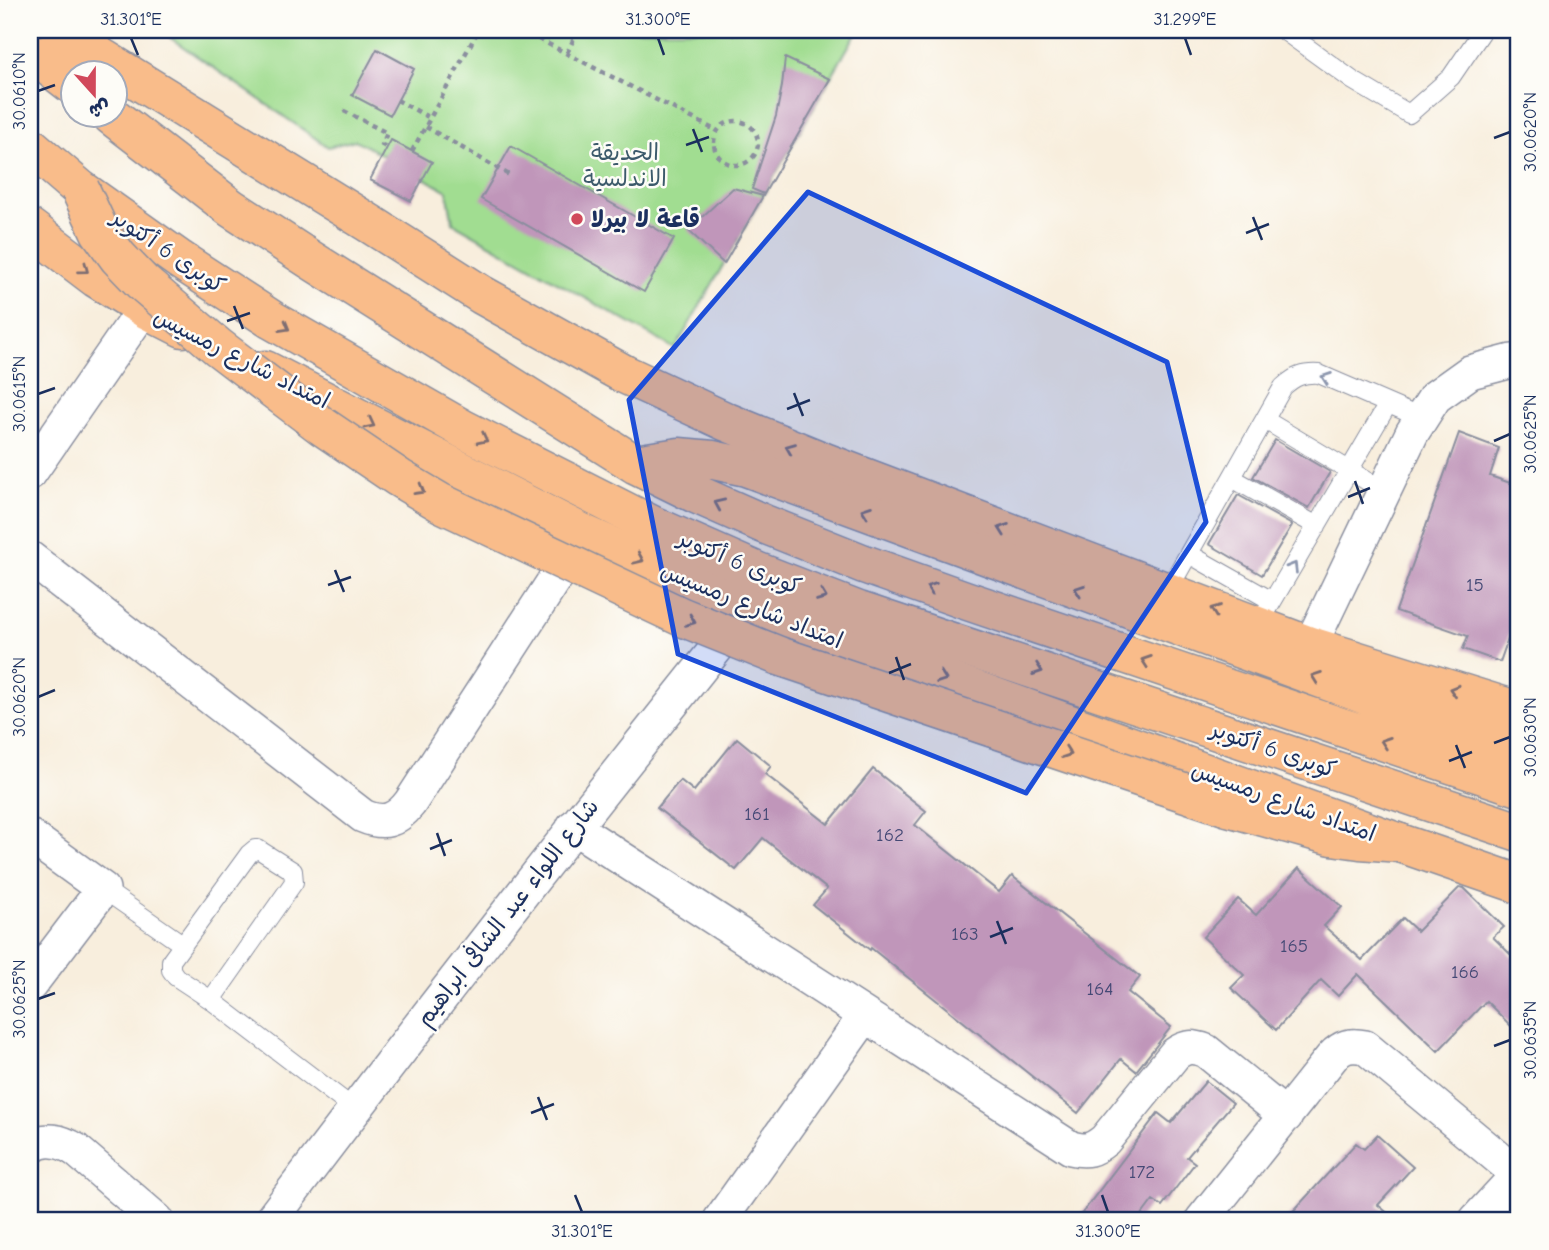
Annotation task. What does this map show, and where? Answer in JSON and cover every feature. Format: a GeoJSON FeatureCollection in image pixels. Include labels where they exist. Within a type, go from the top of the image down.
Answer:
{"type":"FeatureCollection","features":[{"type":"Feature","properties":{"kind":"main road"},"geometry":{"type":"LineString","coordinates":[[60,30],[482,295],[624,374],[727,422],[827,463],[1167,592],[1265,613],[1310,646],[1519,710]]}},
{"type":"Feature","properties":{"kind":"main road"},"geometry":{"type":"LineString","coordinates":[[30,52],[60,75]]}},
{"type":"Feature","properties":{"kind":"main road","name":"كوبرى 6 أكتوبر"},"geometry":{"type":"LineString","coordinates":[[130,130],[231,208],[635,464],[695,494],[863,564],[978,605],[1519,787]]}},
{"type":"Feature","properties":{"kind":"main road","name":"كوبرى 6 أكتوبر"},"geometry":{"type":"LineString","coordinates":[[30,146],[80,189],[180,260],[272,320],[463,429],[654,526],[859,611],[1519,832]]}},
{"type":"Feature","properties":{"kind":"main road"},"geometry":{"type":"LineString","coordinates":[[80,189],[100,232],[118,257],[152,290],[218,347],[322,426],[441,503],[682,617],[779,656],[1228,807],[1332,836],[1400,843]]}},
{"type":"Feature","properties":{"kind":"main road","name":"امتداد شارع رمسيس"},"geometry":{"type":"LineString","coordinates":[[30,228],[96,278],[144,308],[584,534],[748,608],[1519,884]]}},
{"type":"Feature","properties":{"kind":"main road"},"geometry":{"type":"LineString","coordinates":[[635,464],[679,457],[746,467],[1387,703],[1519,747]]}},
{"type":"Feature","properties":{"kind":"street"},"geometry":{"type":"LineString","coordinates":[[30,473],[144,308]]}},
{"type":"Feature","properties":{"kind":"street"},"geometry":{"type":"LineString","coordinates":[[1310,646],[1412,433],[1435,397],[1470,372],[1512,360],[1519,361]]}},
{"type":"Feature","properties":{"kind":"street"},"geometry":{"type":"LineString","coordinates":[[30,558],[363,816],[376,821],[390,820],[402,814],[410,803],[584,534]]}},
{"type":"Feature","properties":{"kind":"street","name":"شارع اللواء عبد الشافى ابراهيم"},"geometry":{"type":"LineString","coordinates":[[271,1220],[573,827],[748,608]]}},
{"type":"Feature","properties":{"kind":"street"},"geometry":{"type":"LineString","coordinates":[[573,827],[1071,1148],[1083,1151],[1095,1148],[1105,1140],[1175,1054],[1184,1048],[1195,1047],[1206,1051],[1286,1116]]}},
{"type":"Feature","properties":{"kind":"street"},"geometry":{"type":"LineString","coordinates":[[30,836],[103,889],[30,985]]}},
{"type":"Feature","properties":{"kind":"street"},"geometry":{"type":"LineString","coordinates":[[720,1220],[865,1016]]}},
{"type":"Feature","properties":{"kind":"street"},"geometry":{"type":"LineString","coordinates":[[1202,1220],[1332,1057],[1341,1048],[1352,1045],[1365,1047],[1513,1170],[1512,1181],[1476,1220]]}},
{"type":"Feature","properties":{"kind":"street"},"geometry":{"type":"LineString","coordinates":[[30,1148],[34,1144],[51,1140],[64,1142],[157,1220]]}},
{"type":"Feature","properties":{"kind":"lane"},"geometry":{"type":"LineString","coordinates":[[1283,30],[1352,80],[1409,114],[1451,77],[1483,30]]}},
{"type":"Feature","properties":{"kind":"lane"},"geometry":{"type":"LineString","coordinates":[[1167,592],[1283,387],[1293,378],[1305,373],[1319,373],[1421,418]]}},
{"type":"Feature","properties":{"kind":"lane"},"geometry":{"type":"LineString","coordinates":[[1189,554],[1265,613],[1388,404]]}},
{"type":"Feature","properties":{"kind":"lane"},"geometry":{"type":"LineString","coordinates":[[1265,420],[1384,491]]}},
{"type":"Feature","properties":{"kind":"lane"},"geometry":{"type":"LineString","coordinates":[[1232,478],[1317,526]]}},
{"type":"Feature","properties":{"kind":"lane"},"geometry":{"type":"LineString","coordinates":[[211,1000],[294,882],[293,871],[261,850],[252,851],[182,944],[170,961],[172,970],[176,977],[211,1000],[354,1110]]}},
{"type":"Feature","properties":{"kind":"lane"},"geometry":{"type":"LineString","coordinates":[[103,889],[182,944]]}},
{"type":"Feature","properties":{"kind":"path"},"geometry":{"type":"LineString","coordinates":[[412,151],[478,30],[486,33],[497,30]]}},
{"type":"Feature","properties":{"kind":"path"},"geometry":{"type":"LineString","coordinates":[[521,30],[717,131]]}},
{"type":"Feature","properties":{"kind":"path"},"geometry":{"type":"LineString","coordinates":[[567,53],[578,30]]}},
{"type":"Feature","properties":{"kind":"path"},"geometry":{"type":"LineString","coordinates":[[724,30],[735,35]]}},
{"type":"Feature","properties":{"kind":"path"},"geometry":{"type":"LineString","coordinates":[[397,100],[430,118]]}},
{"type":"Feature","properties":{"kind":"path"},"geometry":{"type":"LineString","coordinates":[[344,111],[387,133],[382,145],[387,147]]}},
{"type":"Feature","properties":{"kind":"path"},"geometry":{"type":"LineString","coordinates":[[734,121],[752,127],[758,146],[754,155],[748,162],[728,164],[715,150],[713,140],[717,131],[724,124],[734,121]]}},
{"type":"Feature","properties":{"kind":"path"},"geometry":{"type":"LineString","coordinates":[[426,127],[509,175]]}},
{"type":"Feature","properties":{"kind":"highlighted area"},"geometry":{"type":"Polygon","coordinates":[[[808,192],[1167,362],[1206,522],[1026,793],[678,654],[629,400],[808,192]]]}},
{"type":"Feature","properties":{"kind":"green space","name":"الحديقة الاندلسية"},"geometry":{"type":"Polygon","coordinates":[[[159,30],[858,30],[675,349],[453,223],[447,191],[355,140],[328,147],[159,30]]]}},
{"type":"Feature","properties":{"kind":"building"},"geometry":{"type":"Polygon","coordinates":[[[377,49],[414,69],[390,115],[352,95],[377,49]]]}},
{"type":"Feature","properties":{"kind":"building"},"geometry":{"type":"Polygon","coordinates":[[[785,58],[830,79],[764,194],[752,189],[776,116],[785,58]]]}},
{"type":"Feature","properties":{"kind":"building"},"geometry":{"type":"Polygon","coordinates":[[[391,140],[432,162],[411,201],[370,180],[391,140]]]}},
{"type":"Feature","properties":{"kind":"building","name":"قاعة لا بيرلا"},"geometry":{"type":"Polygon","coordinates":[[[511,146],[674,239],[644,292],[481,199],[511,146]]]}},
{"type":"Feature","properties":{"kind":"building"},"geometry":{"type":"Polygon","coordinates":[[[733,188],[763,196],[724,264],[688,230],[733,188]]]}},
{"type":"Feature","properties":{"kind":"building"},"geometry":{"type":"Polygon","coordinates":[[[1459,433],[1499,448],[1490,476],[1519,486],[1519,607],[1500,662],[1463,649],[1468,636],[1396,611],[1459,433]]]}},
{"type":"Feature","properties":{"kind":"building"},"geometry":{"type":"Polygon","coordinates":[[[1275,440],[1330,472],[1309,508],[1253,477],[1275,440]]]}},
{"type":"Feature","properties":{"kind":"building"},"geometry":{"type":"Polygon","coordinates":[[[1238,495],[1292,525],[1262,575],[1209,544],[1238,495]]]}},
{"type":"Feature","properties":{"kind":"building"},"geometry":{"type":"Polygon","coordinates":[[[737,738],[771,766],[765,774],[828,824],[873,769],[926,811],[915,825],[999,892],[1012,876],[1140,977],[1128,992],[1171,1027],[1136,1071],[1121,1059],[1078,1113],[813,905],[827,889],[763,838],[736,870],[657,808],[680,780],[694,791],[737,738]]]}},
{"type":"Feature","properties":{"kind":"building"},"geometry":{"type":"Polygon","coordinates":[[[1299,868],[1342,907],[1324,926],[1362,960],[1403,918],[1417,931],[1460,887],[1464,888],[1504,927],[1493,937],[1519,963],[1519,1034],[1486,1001],[1438,1051],[1358,974],[1338,996],[1321,980],[1276,1030],[1231,988],[1244,975],[1203,937],[1238,899],[1256,915],[1299,868]]]}},
{"type":"Feature","properties":{"kind":"building"},"geometry":{"type":"Polygon","coordinates":[[[1206,1081],[1233,1103],[1187,1157],[1195,1163],[1162,1206],[1153,1200],[1138,1220],[1077,1220],[1158,1113],[1171,1123],[1206,1081]]]}},
{"type":"Feature","properties":{"kind":"building"},"geometry":{"type":"Polygon","coordinates":[[[1377,1135],[1413,1167],[1378,1205],[1396,1220],[1285,1220],[1356,1143],[1364,1149],[1377,1135]]]}},
{"type":"Feature","properties":{"kind":"place","name":"قاعة لا بيرلا"},"geometry":{"type":"Point","coordinates":[577,219]}}]}
